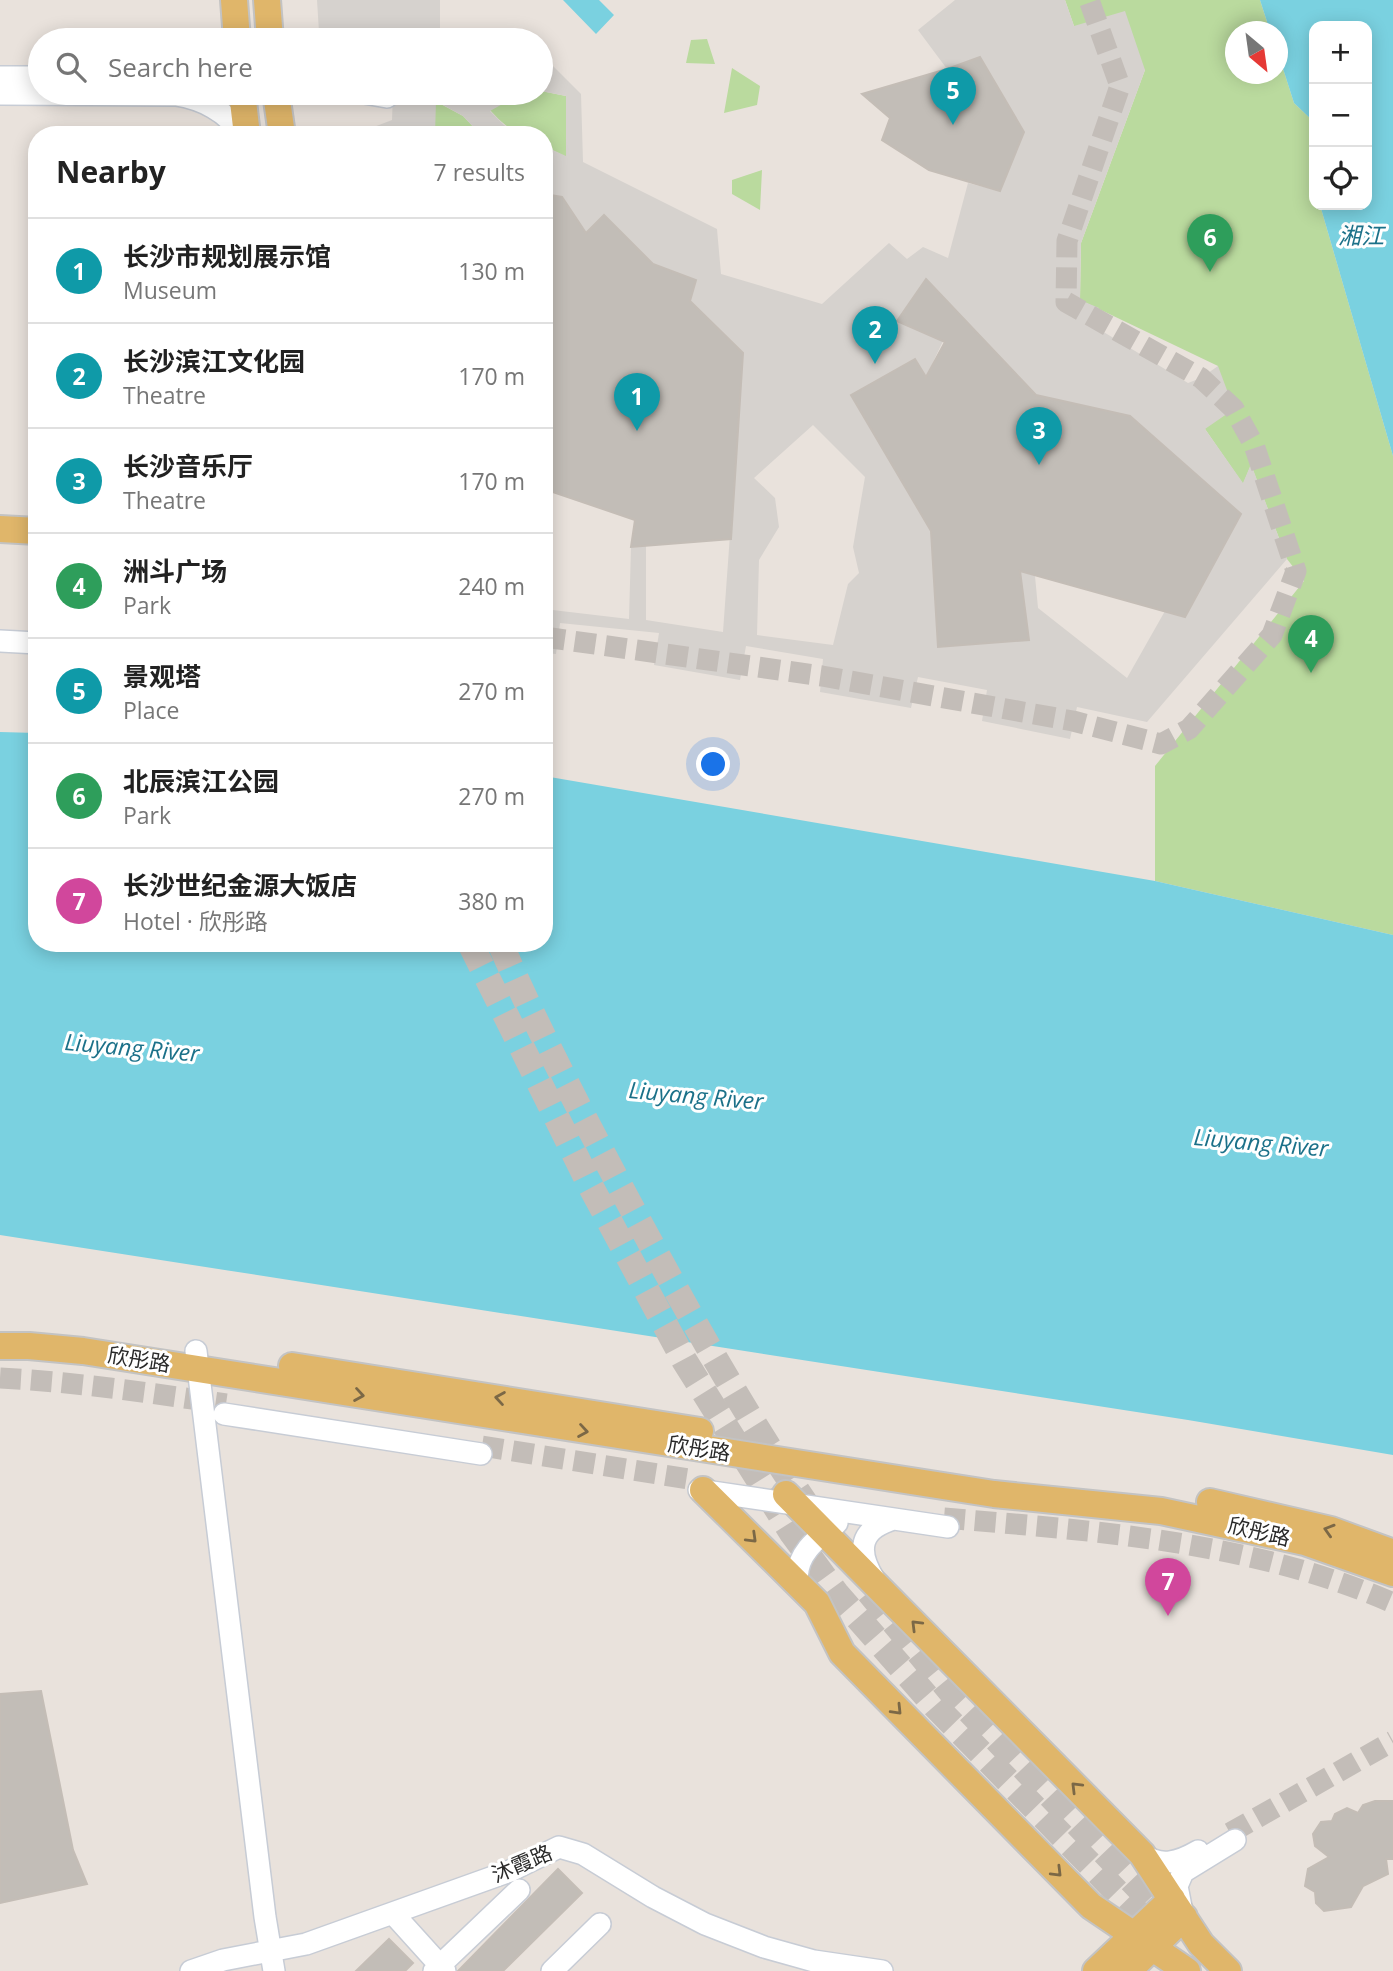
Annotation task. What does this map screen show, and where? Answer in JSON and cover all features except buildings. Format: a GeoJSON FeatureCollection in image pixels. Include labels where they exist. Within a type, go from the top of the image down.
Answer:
{"type":"FeatureCollection","features":[{"type":"Feature","properties":{"kind":"main road"},"geometry":{"type":"LineString","coordinates":[[267,0],[269,28]]}},
{"type":"Feature","properties":{"kind":"main road"},"geometry":{"type":"LineString","coordinates":[[234,1],[236,28]]}},
{"type":"Feature","properties":{"kind":"main road"},"geometry":{"type":"LineString","coordinates":[[243,105],[246,126]]}},
{"type":"Feature","properties":{"kind":"main road"},"geometry":{"type":"LineString","coordinates":[[278,105],[281,126]]}},
{"type":"Feature","properties":{"kind":"main road"},"geometry":{"type":"LineString","coordinates":[[0,529],[28,531]]}},
{"type":"Feature","properties":{"kind":"main road"},"geometry":{"type":"LineString","coordinates":[[0,547],[28,549]]}},
{"type":"Feature","properties":{"kind":"main road","name":"欣彤路"},"geometry":{"type":"LineString","coordinates":[[0,1328],[86,1334],[202,1361],[981,1492],[1161,1511],[1305,1542],[1393,1573]]}},
{"type":"Feature","properties":{"kind":"main road","name":"欣彤路"},"geometry":{"type":"LineString","coordinates":[[0,1346],[29,1346],[202,1361],[1001,1476],[1170,1495],[1246,1509],[1331,1530],[1393,1553]]}},
{"type":"Feature","properties":{"kind":"main road"},"geometry":{"type":"LineString","coordinates":[[697,1487],[817,1603],[842,1653],[1091,1906],[1187,1971]]}},
{"type":"Feature","properties":{"kind":"main road"},"geometry":{"type":"LineString","coordinates":[[791,1499],[1142,1854],[1201,1944],[1228,1971]]}},
{"type":"Feature","properties":{"kind":"main road"},"geometry":{"type":"LineString","coordinates":[[1096,1971],[1144,1941],[1178,1908]]}},
{"type":"Feature","properties":{"kind":"main road"},"geometry":{"type":"LineString","coordinates":[[1128,1971],[1144,1941]]}},
{"type":"Feature","properties":{"kind":"street"},"geometry":{"type":"LineString","coordinates":[[227,28],[234,1]]}},
{"type":"Feature","properties":{"kind":"street"},"geometry":{"type":"LineString","coordinates":[[0,77],[28,77]]}},
{"type":"Feature","properties":{"kind":"street"},"geometry":{"type":"LineString","coordinates":[[0,94],[28,94]]}},
{"type":"Feature","properties":{"kind":"street"},"geometry":{"type":"LineString","coordinates":[[208,105],[220,112],[234,126]]}},
{"type":"Feature","properties":{"kind":"street"},"geometry":{"type":"LineString","coordinates":[[0,641],[28,643]]}},
{"type":"Feature","properties":{"kind":"street"},"geometry":{"type":"LineString","coordinates":[[202,1361],[275,1958]]}},
{"type":"Feature","properties":{"kind":"street"},"geometry":{"type":"LineString","coordinates":[[225,1409],[482,1450]]}},
{"type":"Feature","properties":{"kind":"street"},"geometry":{"type":"LineString","coordinates":[[697,1487],[946,1522]]}},
{"type":"Feature","properties":{"kind":"street"},"geometry":{"type":"LineString","coordinates":[[791,1499],[857,1513],[890,1514]]}},
{"type":"Feature","properties":{"kind":"street"},"geometry":{"type":"LineString","coordinates":[[798,1584],[797,1566],[824,1533],[842,1519],[857,1513]]}},
{"type":"Feature","properties":{"kind":"street"},"geometry":{"type":"LineString","coordinates":[[881,1590],[865,1560],[864,1537],[890,1514]]}},
{"type":"Feature","properties":{"kind":"street"},"geometry":{"type":"LineString","coordinates":[[1142,1854],[1156,1861],[1177,1862],[1232,1836],[1179,1877],[1178,1908]]}},
{"type":"Feature","properties":{"kind":"street","name":"沐霞路"},"geometry":{"type":"LineString","coordinates":[[191,1971],[223,1960],[275,1958],[306,1944],[498,1875],[559,1847],[583,1854],[653,1897],[705,1924],[764,1947],[814,1962],[882,1971]]}},
{"type":"Feature","properties":{"kind":"street","name":"沐霞路"},"geometry":{"type":"LineString","coordinates":[[219,1971],[302,1953],[513,1878],[556,1856],[568,1856],[596,1869],[648,1905],[703,1934],[763,1955],[822,1971]]}},
{"type":"Feature","properties":{"kind":"street"},"geometry":{"type":"LineString","coordinates":[[398,1919],[440,1969],[519,1890]]}},
{"type":"Feature","properties":{"kind":"street"},"geometry":{"type":"LineString","coordinates":[[552,1971],[600,1924]]}},
{"type":"Feature","properties":{"kind":"green space"},"geometry":{"type":"Polygon","coordinates":[[[1065,0],[1260,0],[1267,21],[1225,21],[1225,84],[1288,84],[1294,103],[1309,117],[1309,210],[1321,210],[1393,456],[1393,935],[1155,881],[1155,766],[1304,581],[1287,559],[1251,465],[1243,484],[1205,429],[1218,366],[1080,300],[1081,243],[1145,70],[1074,26],[1065,0]]]}},
{"type":"Feature","properties":{"kind":"green space"},"geometry":{"type":"Polygon","coordinates":[[[707,39],[715,64],[686,63],[691,40],[707,39]]]}},
{"type":"Feature","properties":{"kind":"green space"},"geometry":{"type":"Polygon","coordinates":[[[732,68],[760,86],[757,105],[724,113],[732,68]]]}},
{"type":"Feature","properties":{"kind":"green space"},"geometry":{"type":"Polygon","coordinates":[[[553,93],[566,96],[566,157],[553,150],[553,126],[508,126],[490,110],[499,105],[553,105],[553,93]]]}},
{"type":"Feature","properties":{"kind":"green space"},"geometry":{"type":"Polygon","coordinates":[[[435,105],[442,105],[463,116],[472,126],[435,126],[435,105]]]}},
{"type":"Feature","properties":{"kind":"green space"},"geometry":{"type":"Polygon","coordinates":[[[762,170],[760,210],[732,194],[732,180],[762,170]]]}},
{"type":"Feature","properties":{"kind":"shaded area"},"geometry":{"type":"Polygon","coordinates":[[[317,0],[440,0],[440,28],[319,28],[317,0]]]}},
{"type":"Feature","properties":{"kind":"shaded area"},"geometry":{"type":"Polygon","coordinates":[[[955,0],[1065,0],[1074,26],[1125,11],[1145,70],[1081,243],[1080,300],[1099,308],[1092,325],[1188,383],[1218,366],[1234,409],[1205,429],[1243,483],[1251,464],[1287,559],[1147,722],[1077,707],[1070,739],[982,721],[987,690],[918,677],[911,708],[820,692],[823,659],[746,646],[740,680],[654,665],[659,633],[560,623],[556,654],[553,654],[553,610],[629,619],[631,547],[646,546],[646,620],[723,632],[743,353],[690,301],[695,280],[653,264],[604,215],[586,233],[562,197],[553,196],[553,150],[566,156],[566,96],[553,93],[553,66],[581,94],[583,162],[717,229],[721,274],[822,304],[889,243],[907,259],[923,247],[948,258],[968,183],[1000,191],[1024,132],[947,69],[918,30],[955,0]],[[926,279],[898,321],[943,341],[926,377],[880,379],[851,395],[931,531],[938,646],[1018,558],[1035,576],[1038,608],[1127,678],[1165,611],[1185,616],[1241,514],[1130,416],[1036,395],[926,279]],[[813,425],[754,478],[775,498],[779,527],[759,560],[757,635],[833,645],[848,584],[859,573],[853,547],[865,477],[813,425]]]}},
{"type":"Feature","properties":{"kind":"shaded area"},"geometry":{"type":"Polygon","coordinates":[[[393,105],[436,105],[435,126],[376,126],[392,120],[393,105]]]}},
{"type":"Feature","properties":{"kind":"shaded area"},"geometry":{"type":"Polygon","coordinates":[[[443,105],[501,105],[490,111],[506,126],[472,126],[463,116],[443,105]]]}},
{"type":"Feature","properties":{"kind":"water"},"geometry":{"type":"Polygon","coordinates":[[[563,0],[599,0],[614,15],[596,34],[563,0]]]}},
{"type":"Feature","properties":{"kind":"water","name":"湘江"},"geometry":{"type":"Polygon","coordinates":[[[1260,0],[1393,0],[1393,456],[1321,210],[1372,210],[1372,21],[1309,21],[1309,117],[1294,103],[1288,84],[1288,21],[1267,21],[1260,0]]]}},
{"type":"Feature","properties":{"kind":"water","name":"Liuyang River"},"geometry":{"type":"Polygon","coordinates":[[[0,732],[28,733],[28,952],[553,952],[553,778],[1155,881],[1393,935],[1393,1455],[1188,1420],[0,1235],[0,732]]]}},
{"type":"Feature","properties":{"kind":"tunnel"},"geometry":{"type":"LineString","coordinates":[[553,638],[822,676],[1073,721],[1161,744],[1189,729],[1272,635],[1296,571],[1254,445],[1234,409],[1201,378],[1066,302],[1067,241],[1120,86],[1089,0]]}},
{"type":"Feature","properties":{"kind":"tunnel"},"geometry":{"type":"LineString","coordinates":[[474,952],[591,1187],[684,1360],[792,1533],[836,1593],[935,1706],[1163,1939]]}},
{"type":"Feature","properties":{"kind":"tunnel"},"geometry":{"type":"LineString","coordinates":[[504,952],[566,1082],[657,1255],[741,1403],[810,1510]]}},
{"type":"Feature","properties":{"kind":"tunnel"},"geometry":{"type":"LineString","coordinates":[[0,1378],[85,1385],[226,1404]]}},
{"type":"Feature","properties":{"kind":"tunnel"},"geometry":{"type":"LineString","coordinates":[[482,1446],[695,1480]]}},
{"type":"Feature","properties":{"kind":"tunnel"},"geometry":{"type":"LineString","coordinates":[[944,1518],[1115,1534],[1229,1552],[1339,1582],[1393,1603]]}},
{"type":"Feature","properties":{"kind":"tunnel"},"geometry":{"type":"LineString","coordinates":[[869,1592],[952,1693],[1174,1925]]}},
{"type":"Feature","properties":{"kind":"tunnel"},"geometry":{"type":"LineString","coordinates":[[1230,1833],[1393,1741]]}},
{"type":"Feature","properties":{"kind":"place","name":"景观塔"},"geometry":{"type":"Point","coordinates":[953,125]}},
{"type":"Feature","properties":{"kind":"place","name":"北辰滨江公园"},"geometry":{"type":"Point","coordinates":[1210,272]}},
{"type":"Feature","properties":{"kind":"place","name":"长沙滨江文化园"},"geometry":{"type":"Point","coordinates":[875,364]}},
{"type":"Feature","properties":{"kind":"place","name":"长沙市规划展示馆"},"geometry":{"type":"Point","coordinates":[637,431]}},
{"type":"Feature","properties":{"kind":"place","name":"长沙音乐厅"},"geometry":{"type":"Point","coordinates":[1039,465]}},
{"type":"Feature","properties":{"kind":"place","name":"洲斗广场"},"geometry":{"type":"Point","coordinates":[1311,673]}},
{"type":"Feature","properties":{"kind":"place","name":"长沙世纪金源大饭店"},"geometry":{"type":"Point","coordinates":[1168,1616]}}]}
